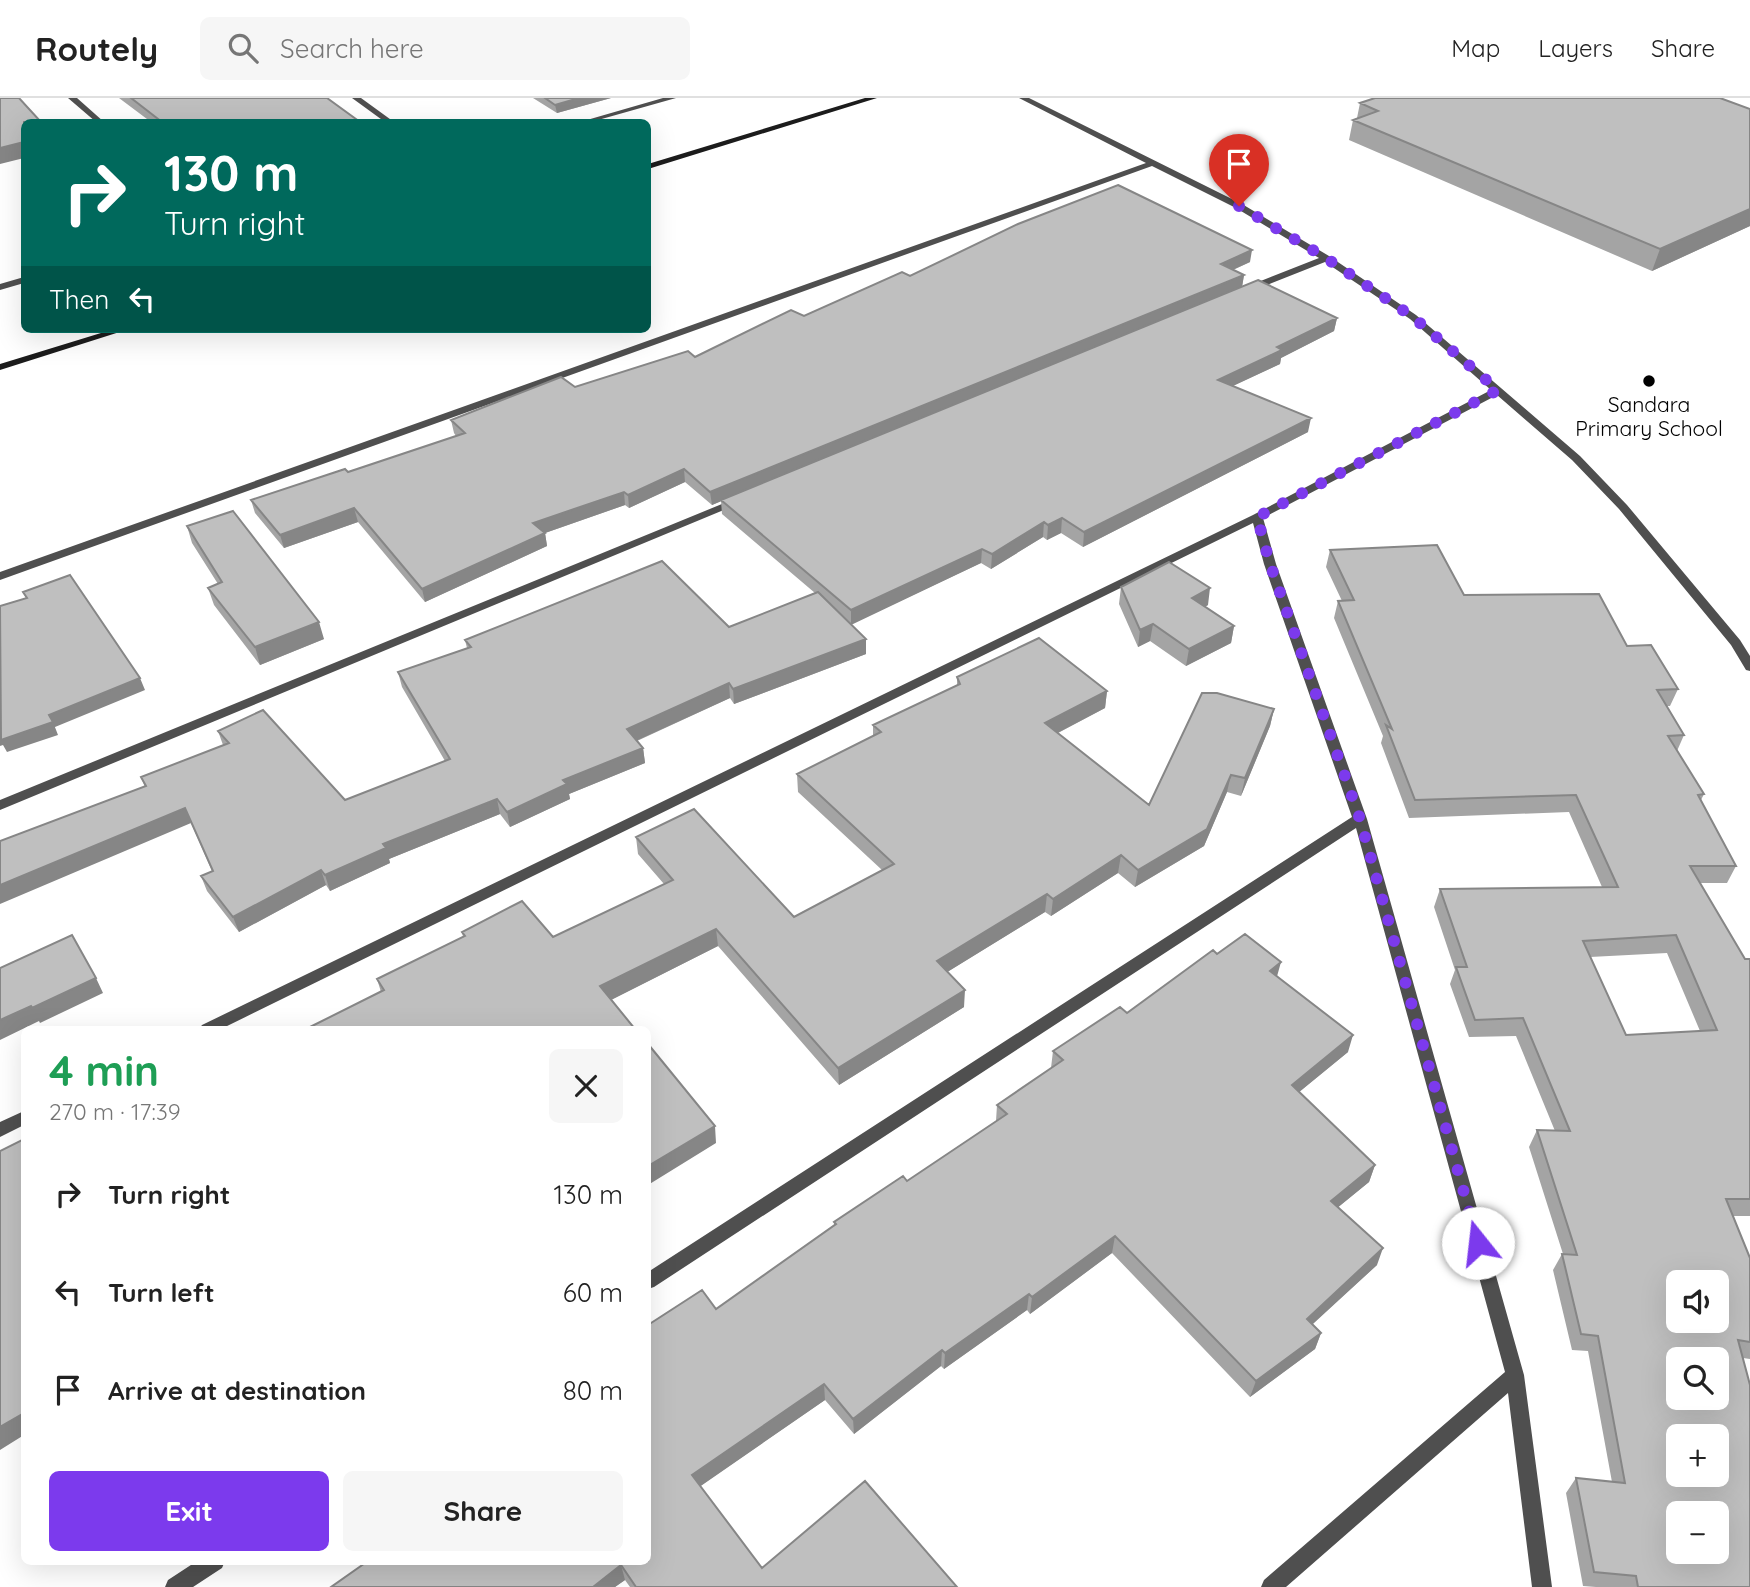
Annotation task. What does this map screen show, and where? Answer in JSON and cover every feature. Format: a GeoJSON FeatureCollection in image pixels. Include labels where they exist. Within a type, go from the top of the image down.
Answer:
{"type":"FeatureCollection","features":[{"type":"Feature","properties":{"kind":"street"},"geometry":{"type":"LineString","coordinates":[[72,98],[96,119]]}},
{"type":"Feature","properties":{"kind":"street"},"geometry":{"type":"LineString","coordinates":[[356,98],[386,119]]}},
{"type":"Feature","properties":{"kind":"street"},"geometry":{"type":"LineString","coordinates":[[595,119],[673,98]]}},
{"type":"Feature","properties":{"kind":"street"},"geometry":{"type":"LineString","coordinates":[[651,166],[873,98]]}},
{"type":"Feature","properties":{"kind":"street"},"geometry":{"type":"LineString","coordinates":[[1023,98],[1150,164],[1239,206],[1326,258],[1413,317],[1576,458],[1623,506],[1736,643],[1750,667]]}},
{"type":"Feature","properties":{"kind":"street"},"geometry":{"type":"LineString","coordinates":[[0,576],[1150,164]]}},
{"type":"Feature","properties":{"kind":"street"},"geometry":{"type":"LineString","coordinates":[[1236,295],[1326,258]]}},
{"type":"Feature","properties":{"kind":"street"},"geometry":{"type":"LineString","coordinates":[[0,287],[21,281]]}},
{"type":"Feature","properties":{"kind":"street"},"geometry":{"type":"LineString","coordinates":[[0,367],[111,333]]}},
{"type":"Feature","properties":{"kind":"street"},"geometry":{"type":"LineString","coordinates":[[213,1026],[1257,517],[1498,390]]}},
{"type":"Feature","properties":{"kind":"street"},"geometry":{"type":"LineString","coordinates":[[0,805],[747,497]]}},
{"type":"Feature","properties":{"kind":"street"},"geometry":{"type":"LineString","coordinates":[[1257,517],[1270,564],[1360,819],[1516,1375],[1542,1587]]}},
{"type":"Feature","properties":{"kind":"street"},"geometry":{"type":"LineString","coordinates":[[1736,643],[1750,642]]}},
{"type":"Feature","properties":{"kind":"street"},"geometry":{"type":"LineString","coordinates":[[651,1279],[1360,819]]}},
{"type":"Feature","properties":{"kind":"street"},"geometry":{"type":"LineString","coordinates":[[0,1130],[21,1120]]}},
{"type":"Feature","properties":{"kind":"street"},"geometry":{"type":"LineString","coordinates":[[1271,1587],[1516,1375]]}},
{"type":"Feature","properties":{"kind":"street"},"geometry":{"type":"LineString","coordinates":[[175,1587],[209,1565]]}},
{"type":"Feature","properties":{"kind":"building"},"geometry":{"type":"Polygon","coordinates":[[[0,98],[19,98],[38,119],[21,119],[21,143],[0,148],[0,98]]]}},
{"type":"Feature","properties":{"kind":"building"},"geometry":{"type":"Polygon","coordinates":[[[131,98],[327,98],[356,119],[158,119],[131,98]]]}},
{"type":"Feature","properties":{"kind":"building"},"geometry":{"type":"Polygon","coordinates":[[[545,98],[579,98],[555,105],[545,98]]]}},
{"type":"Feature","properties":{"kind":"building"},"geometry":{"type":"Polygon","coordinates":[[[1375,98],[1720,98],[1750,109],[1750,209],[1660,249],[1353,120],[1378,111],[1360,103],[1375,98]]]}},
{"type":"Feature","properties":{"kind":"building"},"geometry":{"type":"Polygon","coordinates":[[[1118,185],[1252,250],[1221,264],[1244,275],[710,492],[684,469],[628,495],[624,492],[533,523],[545,533],[422,589],[354,508],[280,535],[251,500],[345,469],[348,472],[465,433],[451,420],[561,377],[575,387],[688,351],[695,357],[791,310],[804,316],[902,272],[910,276],[1018,224],[1118,185]]]}},
{"type":"Feature","properties":{"kind":"building"},"geometry":{"type":"Polygon","coordinates":[[[1258,280],[1337,318],[1277,347],[1282,350],[1218,380],[1311,418],[1084,532],[1062,518],[1048,525],[1044,522],[992,554],[982,549],[851,610],[721,500],[1258,280]]]}},
{"type":"Feature","properties":{"kind":"building"},"geometry":{"type":"Polygon","coordinates":[[[233,511],[319,622],[255,647],[208,588],[222,582],[187,526],[233,511]]]}},
{"type":"Feature","properties":{"kind":"building"},"geometry":{"type":"Polygon","coordinates":[[[1437,545],[1464,595],[1599,594],[1627,646],[1651,645],[1678,689],[1657,690],[1684,735],[1668,736],[1704,794],[1698,795],[1736,866],[1690,866],[1745,959],[1750,959],[1750,1199],[1726,1199],[1750,1258],[1750,1342],[1738,1340],[1750,1385],[1750,1587],[1638,1587],[1636,1576],[1594,1572],[1576,1478],[1625,1483],[1598,1336],[1581,1334],[1562,1254],[1577,1255],[1537,1130],[1570,1131],[1523,1018],[1475,1020],[1456,967],[1467,967],[1440,889],[1618,887],[1576,795],[1415,800],[1386,725],[1392,729],[1338,601],[1354,600],[1330,550],[1437,545]],[[1676,935],[1583,941],[1626,1035],[1717,1030],[1676,935]]]}},
{"type":"Feature","properties":{"kind":"building"},"geometry":{"type":"Polygon","coordinates":[[[662,561],[729,627],[818,592],[866,639],[733,689],[729,683],[627,729],[643,748],[563,780],[567,784],[507,812],[497,799],[383,844],[386,848],[325,875],[321,870],[233,917],[201,876],[213,871],[185,808],[0,885],[0,841],[146,786],[141,777],[229,743],[218,731],[263,710],[345,800],[450,759],[398,672],[471,647],[465,640],[662,561]]]}},
{"type":"Feature","properties":{"kind":"building"},"geometry":{"type":"Polygon","coordinates":[[[1169,562],[1210,588],[1192,598],[1234,626],[1189,649],[1153,624],[1140,630],[1121,587],[1169,562]]]}},
{"type":"Feature","properties":{"kind":"building"},"geometry":{"type":"Polygon","coordinates":[[[70,575],[140,678],[49,715],[53,722],[1,740],[0,606],[27,598],[23,592],[70,575]]]}},
{"type":"Feature","properties":{"kind":"building"},"geometry":{"type":"Polygon","coordinates":[[[1039,638],[1107,691],[1045,723],[1149,805],[1202,693],[1217,693],[1274,709],[1245,778],[1231,775],[1207,829],[1138,870],[1121,855],[1053,899],[1047,894],[937,961],[965,990],[838,1068],[716,929],[600,986],[633,1026],[312,1026],[384,990],[377,979],[465,936],[462,932],[522,901],[553,937],[673,880],[636,837],[694,809],[794,917],[894,864],[797,774],[881,732],[873,725],[960,684],[957,677],[1039,638]]]}},
{"type":"Feature","properties":{"kind":"building"},"geometry":{"type":"Polygon","coordinates":[[[1245,934],[1281,962],[1270,971],[1353,1035],[1292,1085],[1375,1165],[1331,1201],[1383,1248],[1307,1319],[1321,1333],[1256,1381],[1115,1236],[1032,1297],[1029,1294],[945,1353],[942,1350],[853,1419],[824,1384],[692,1475],[762,1568],[865,1481],[957,1587],[636,1587],[621,1565],[651,1565],[651,1323],[702,1290],[716,1309],[836,1224],[834,1222],[903,1176],[907,1181],[1007,1114],[997,1105],[1063,1060],[1053,1051],[1120,1007],[1127,1013],[1213,950],[1217,954],[1245,934]]]}},
{"type":"Feature","properties":{"kind":"building"},"geometry":{"type":"Polygon","coordinates":[[[72,935],[96,978],[0,1020],[0,968],[72,935]]]}},
{"type":"Feature","properties":{"kind":"building"},"geometry":{"type":"Polygon","coordinates":[[[651,1048],[715,1126],[651,1164],[651,1048]]]}},
{"type":"Feature","properties":{"kind":"building"},"geometry":{"type":"Polygon","coordinates":[[[21,1140],[21,1415],[0,1427],[0,1151],[21,1140]]]}},
{"type":"Feature","properties":{"kind":"building"},"geometry":{"type":"Polygon","coordinates":[[[362,1565],[621,1565],[593,1587],[331,1587],[362,1565]]]}},
{"type":"Feature","properties":{"kind":"place","name":"Sandara Primary School"},"geometry":{"type":"Point","coordinates":[1649,381]}},
{"type":"Feature","properties":{"kind":"route"},"geometry":{"type":"LineString","coordinates":[[1239,206],[1326,258],[1413,317],[1498,390],[1257,517],[1270,564],[1360,819],[1478,1243]]}}]}
